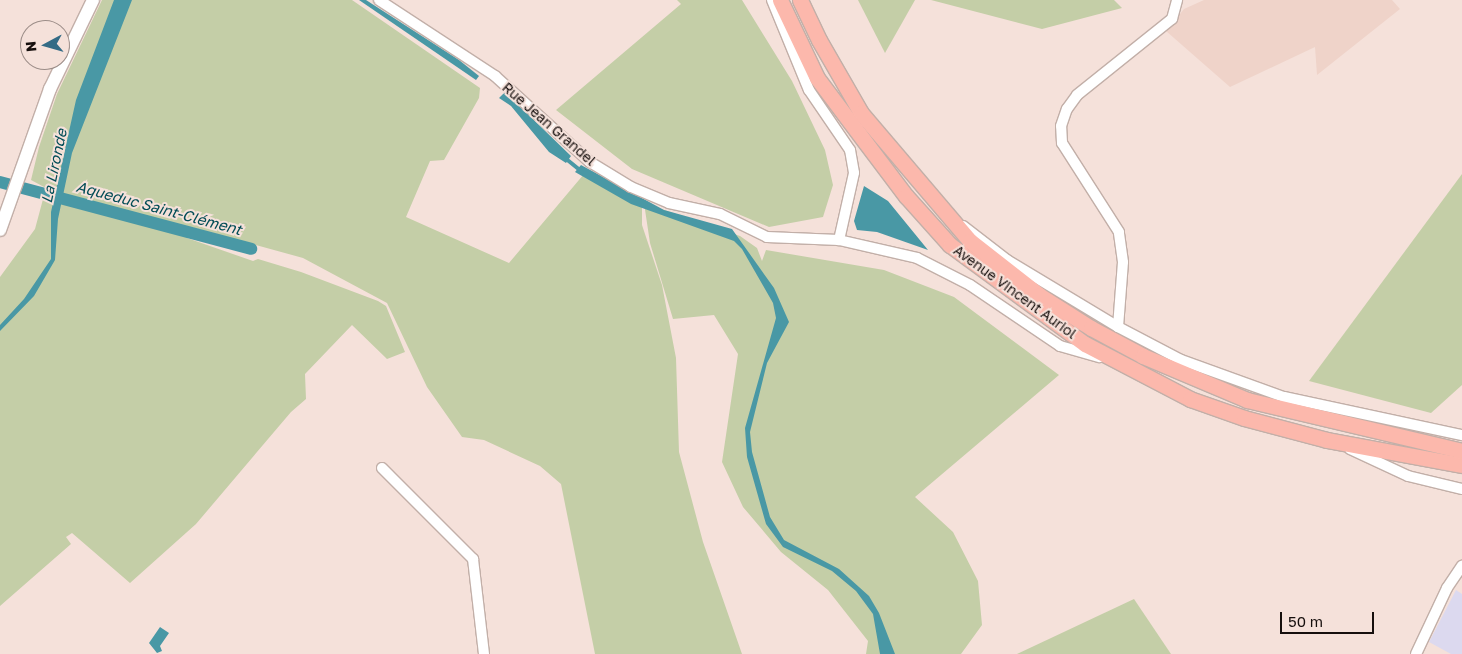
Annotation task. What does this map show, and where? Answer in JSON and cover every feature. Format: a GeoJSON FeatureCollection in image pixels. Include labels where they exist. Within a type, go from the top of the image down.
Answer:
{"type":"FeatureCollection","features":[{"type":"Feature","properties":{"kind":"main road","name":"Avenue Vincent Auriol"},"geometry":{"type":"LineString","coordinates":[[780,0],[817,78],[906,196],[950,245],[1035,309],[1119,363],[1190,399],[1244,418],[1329,440],[1462,465]]}},
{"type":"Feature","properties":{"kind":"main road","name":"Avenue Vincent Auriol"},"geometry":{"type":"LineString","coordinates":[[800,0],[819,40],[861,112],[970,241],[1039,295],[1099,334],[1143,356],[1247,400],[1462,451]]}},
{"type":"Feature","properties":{"kind":"street"},"geometry":{"type":"LineString","coordinates":[[0,230],[50,89],[93,0]]}},
{"type":"Feature","properties":{"kind":"street","name":"Rue Jean Grandel"},"geometry":{"type":"LineString","coordinates":[[379,0],[495,76],[590,162],[632,187],[669,203],[720,214],[767,237],[840,240],[917,258],[970,285],[1060,346],[1119,363]]}},
{"type":"Feature","properties":{"kind":"street"},"geometry":{"type":"LineString","coordinates":[[772,0],[809,90],[850,150],[854,173],[840,240]]}},
{"type":"Feature","properties":{"kind":"street"},"geometry":{"type":"LineString","coordinates":[[1118,327],[1123,262],[1119,232],[1062,143],[1061,126],[1067,109],[1078,95],[1172,19],[1177,0]]}},
{"type":"Feature","properties":{"kind":"street","name":"Avenue Vincent Auriol"},"geometry":{"type":"LineString","coordinates":[[939,206],[1007,260],[1118,327],[1181,360],[1284,397],[1462,435]]}},
{"type":"Feature","properties":{"kind":"street","name":"Avenue Vincent Auriol"},"geometry":{"type":"LineString","coordinates":[[1329,440],[1408,476],[1462,489]]}},
{"type":"Feature","properties":{"kind":"street"},"geometry":{"type":"LineString","coordinates":[[382,468],[473,559],[484,654]]}},
{"type":"Feature","properties":{"kind":"street"},"geometry":{"type":"LineString","coordinates":[[1416,654],[1447,588],[1462,566]]}},
{"type":"Feature","properties":{"kind":"shaded area"},"geometry":{"type":"Polygon","coordinates":[[[1204,0],[1392,0],[1400,9],[1317,75],[1315,47],[1230,87],[1166,31],[1184,9],[1204,0]]]}},
{"type":"Feature","properties":{"kind":"shaded area"},"geometry":{"type":"Polygon","coordinates":[[[1456,590],[1462,594],[1462,654],[1451,654],[1429,642],[1456,590]]]}},
{"type":"Feature","properties":{"kind":"green space"},"geometry":{"type":"Polygon","coordinates":[[[102,0],[352,0],[480,88],[479,98],[444,160],[430,161],[406,217],[509,263],[584,174],[642,201],[642,225],[662,285],[676,358],[679,452],[703,542],[742,654],[595,654],[561,484],[540,466],[484,440],[462,437],[427,387],[387,303],[303,258],[191,227],[187,238],[253,261],[258,259],[301,272],[378,301],[386,306],[405,352],[387,359],[352,325],[305,374],[306,399],[291,412],[196,524],[130,583],[72,533],[66,537],[71,544],[0,606],[0,277],[35,229],[46,188],[31,180],[39,147],[57,94],[102,0]]]}},
{"type":"Feature","properties":{"kind":"green space"},"geometry":{"type":"Polygon","coordinates":[[[677,0],[742,0],[792,81],[825,150],[833,185],[823,217],[769,227],[632,169],[556,110],[681,4],[677,0]]]}},
{"type":"Feature","properties":{"kind":"green space"},"geometry":{"type":"Polygon","coordinates":[[[858,0],[915,0],[885,53],[858,0]]]}},
{"type":"Feature","properties":{"kind":"green space"},"geometry":{"type":"Polygon","coordinates":[[[931,0],[1114,0],[1122,8],[1042,29],[931,0]]]}},
{"type":"Feature","properties":{"kind":"green space"},"geometry":{"type":"Polygon","coordinates":[[[1462,174],[1462,385],[1431,413],[1309,381],[1462,174]]]}},
{"type":"Feature","properties":{"kind":"green space"},"geometry":{"type":"Polygon","coordinates":[[[644,203],[740,236],[757,248],[762,261],[766,250],[884,270],[954,297],[1059,375],[915,497],[953,532],[978,581],[982,625],[961,654],[866,654],[868,641],[828,590],[781,552],[743,507],[722,462],[738,354],[714,315],[673,319],[650,243],[644,203]]]}},
{"type":"Feature","properties":{"kind":"green space"},"geometry":{"type":"Polygon","coordinates":[[[1134,599],[1171,654],[1017,654],[1134,599]]]}},
{"type":"Feature","properties":{"kind":"water"},"geometry":{"type":"Polygon","coordinates":[[[114,0],[132,0],[72,153],[58,219],[55,260],[34,296],[0,331],[0,325],[24,299],[51,259],[51,212],[76,100],[114,0]]]}},
{"type":"Feature","properties":{"kind":"water"},"geometry":{"type":"Polygon","coordinates":[[[359,0],[366,0],[459,60],[479,76],[476,80],[359,0]]]}},
{"type":"Feature","properties":{"kind":"water"},"geometry":{"type":"Polygon","coordinates":[[[505,92],[571,156],[566,163],[549,152],[511,106],[499,98],[505,92]]]}},
{"type":"Feature","properties":{"kind":"water"},"geometry":{"type":"Polygon","coordinates":[[[581,165],[664,210],[732,229],[774,288],[789,322],[767,363],[750,432],[752,452],[770,517],[784,540],[839,569],[869,596],[879,613],[895,654],[880,654],[873,614],[856,591],[832,571],[783,547],[766,524],[747,457],[745,428],[776,318],[773,303],[742,249],[734,241],[631,204],[575,172],[581,165]]]}},
{"type":"Feature","properties":{"kind":"water"},"geometry":{"type":"Polygon","coordinates":[[[864,186],[888,201],[928,250],[877,232],[857,230],[854,221],[864,186]]]}},
{"type":"Feature","properties":{"kind":"water"},"geometry":{"type":"Polygon","coordinates":[[[160,627],[169,633],[160,646],[162,651],[157,653],[149,643],[160,627]]]}},
{"type":"Feature","properties":{"kind":"waterway"},"geometry":{"type":"LineString","coordinates":[[565,158],[581,171]]}},
{"type":"Feature","properties":{"kind":"waterway","name":"Aqueduc Saint-Clément"},"geometry":{"type":"LineString","coordinates":[[0,182],[251,249]]}},
{"type":"Feature","properties":{"kind":"water label","name":"La Lironde"},"geometry":{"type":"Point","coordinates":[54,166]}}]}
